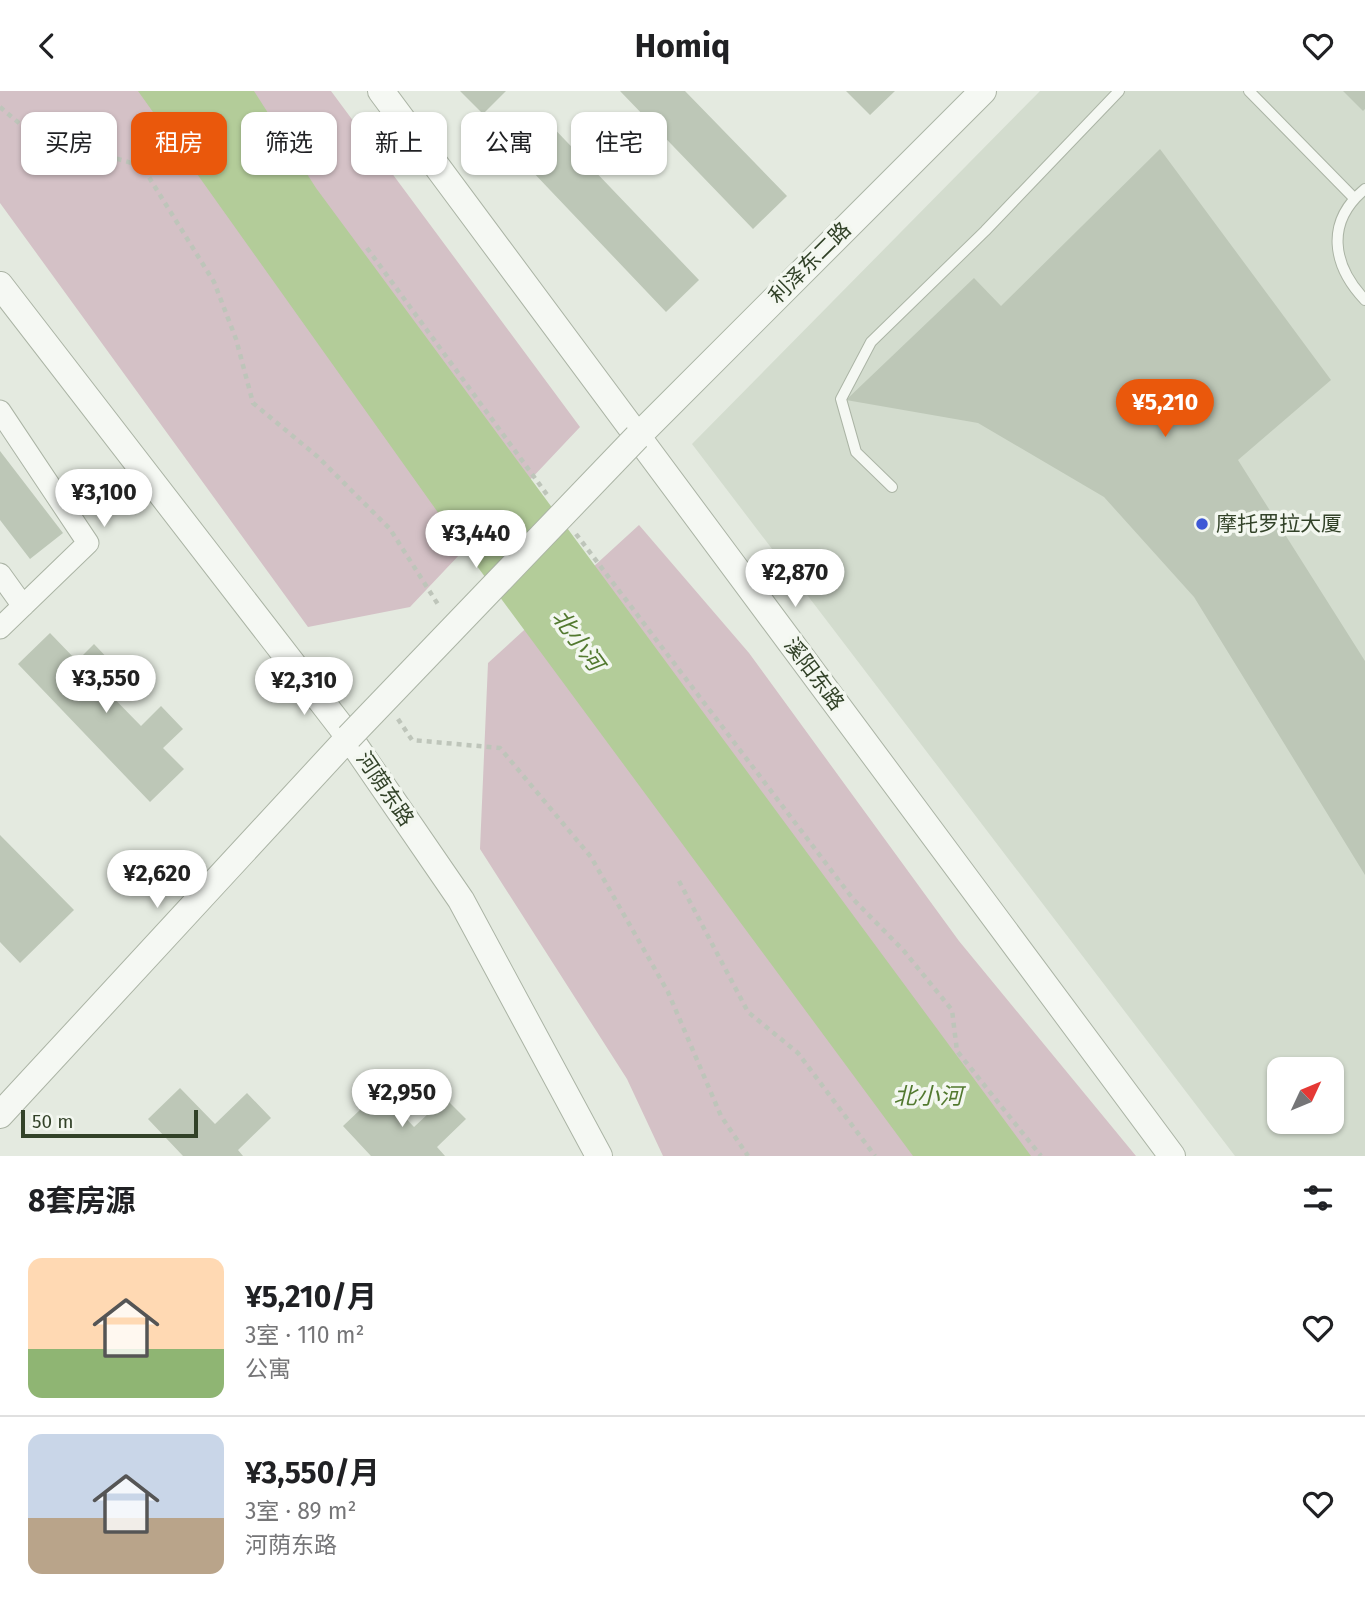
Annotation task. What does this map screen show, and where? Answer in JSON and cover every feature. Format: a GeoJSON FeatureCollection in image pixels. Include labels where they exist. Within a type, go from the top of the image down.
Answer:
{"type":"FeatureCollection","features":[{"type":"Feature","properties":{"kind":"street","name":"溪阳东路"},"geometry":{"type":"LineString","coordinates":[[381,91],[1172,1156]]}},
{"type":"Feature","properties":{"kind":"street","name":"利泽东二路"},"geometry":{"type":"LineString","coordinates":[[0,1115],[349,737],[637,437],[983,91]]}},
{"type":"Feature","properties":{"kind":"street","name":"河荫东路"},"geometry":{"type":"LineString","coordinates":[[0,285],[349,737],[461,900],[599,1156]]}},
{"type":"Feature","properties":{"kind":"street"},"geometry":{"type":"LineString","coordinates":[[0,411],[88,543],[0,628]]}},
{"type":"Feature","properties":{"kind":"street"},"geometry":{"type":"LineString","coordinates":[[0,574],[23,606]]}},
{"type":"Feature","properties":{"kind":"lane"},"geometry":{"type":"LineString","coordinates":[[892,487],[856,452],[841,399],[871,342],[985,232],[1119,91]]}},
{"type":"Feature","properties":{"kind":"lane"},"geometry":{"type":"LineString","coordinates":[[1249,91],[1354,198]]}},
{"type":"Feature","properties":{"kind":"lane"},"geometry":{"type":"LineString","coordinates":[[1365,189],[1354,198],[1342,218],[1337,240],[1339,263],[1350,284],[1365,300]]}},
{"type":"Feature","properties":{"kind":"path"},"geometry":{"type":"LineString","coordinates":[[0,107],[32,134],[142,166],[214,282],[236,339],[253,403],[318,457],[390,529],[439,605],[430,614]]}},
{"type":"Feature","properties":{"kind":"path"},"geometry":{"type":"LineString","coordinates":[[367,248],[553,503]]}},
{"type":"Feature","properties":{"kind":"path"},"geometry":{"type":"LineString","coordinates":[[569,525],[853,899],[904,951],[952,1010],[957,1051],[1041,1156]]}},
{"type":"Feature","properties":{"kind":"path"},"geometry":{"type":"LineString","coordinates":[[392,711],[412,740],[500,748],[591,857],[668,992],[721,1116],[748,1156]]}},
{"type":"Feature","properties":{"kind":"path"},"geometry":{"type":"LineString","coordinates":[[679,881],[748,1011],[798,1053],[875,1156]]}},
{"type":"Feature","properties":{"kind":"shaded area"},"geometry":{"type":"Polygon","coordinates":[[[0,91],[331,91],[351,118],[351,175],[393,175],[580,427],[410,607],[308,627],[0,203],[0,91]]]}},
{"type":"Feature","properties":{"kind":"shaded area"},"geometry":{"type":"Polygon","coordinates":[[[1040,91],[1365,91],[1365,1156],[1235,1156],[692,444],[1040,91]]]}},
{"type":"Feature","properties":{"kind":"shaded area"},"geometry":{"type":"Polygon","coordinates":[[[639,525],[749,653],[959,941],[1136,1156],[663,1156],[627,1079],[480,849],[488,663],[639,525]]]}},
{"type":"Feature","properties":{"kind":"water","name":"北小河"},"geometry":{"type":"Polygon","coordinates":[[[138,91],[254,91],[267,112],[241,112],[241,175],[308,175],[1031,1156],[913,1156],[454,535],[198,175],[227,175],[227,112],[153,112],[138,91]]]}},
{"type":"Feature","properties":{"kind":"building"},"geometry":{"type":"Polygon","coordinates":[[[460,91],[506,91],[485,112],[481,112],[460,91]]]}},
{"type":"Feature","properties":{"kind":"building"},"geometry":{"type":"Polygon","coordinates":[[[620,91],[685,91],[787,196],[753,229],[667,140],[667,112],[640,112],[620,91]]]}},
{"type":"Feature","properties":{"kind":"building"},"geometry":{"type":"Polygon","coordinates":[[[846,91],[895,91],[870,115],[846,91]]]}},
{"type":"Feature","properties":{"kind":"building"},"geometry":{"type":"Polygon","coordinates":[[[1343,91],[1365,91],[1365,109],[1363,111],[1343,91]]]}},
{"type":"Feature","properties":{"kind":"building"},"geometry":{"type":"Polygon","coordinates":[[[557,132],[571,146],[571,175],[599,175],[699,280],[666,312],[536,175],[557,175],[557,132]]]}},
{"type":"Feature","properties":{"kind":"building","name":"摩托罗拉大厦"},"geometry":{"type":"Polygon","coordinates":[[[1160,149],[1331,380],[1238,460],[1365,661],[1365,875],[1194,597],[1104,497],[978,423],[846,400],[974,278],[1001,306],[1160,149]]]}},
{"type":"Feature","properties":{"kind":"building"},"geometry":{"type":"Polygon","coordinates":[[[0,451],[63,533],[30,559],[0,520],[0,451]]]}},
{"type":"Feature","properties":{"kind":"building"},"geometry":{"type":"Polygon","coordinates":[[[50,633],[77,661],[94,644],[113,664],[96,680],[141,726],[161,706],[183,729],[163,748],[184,769],[150,802],[18,664],[50,633]]]}},
{"type":"Feature","properties":{"kind":"building"},"geometry":{"type":"Polygon","coordinates":[[[0,835],[74,910],[20,963],[0,942],[0,835]]]}},
{"type":"Feature","properties":{"kind":"building"},"geometry":{"type":"Polygon","coordinates":[[[180,1088],[215,1124],[247,1093],[271,1118],[238,1150],[243,1156],[183,1156],[148,1119],[180,1088]]]}},
{"type":"Feature","properties":{"kind":"building"},"geometry":{"type":"Polygon","coordinates":[[[380,1091],[414,1127],[445,1098],[466,1119],[437,1147],[445,1156],[371,1156],[343,1126],[380,1091]]]}},
{"type":"Feature","properties":{"kind":"place","name":"摩托罗拉大厦"},"geometry":{"type":"Point","coordinates":[1202,524]}}]}
